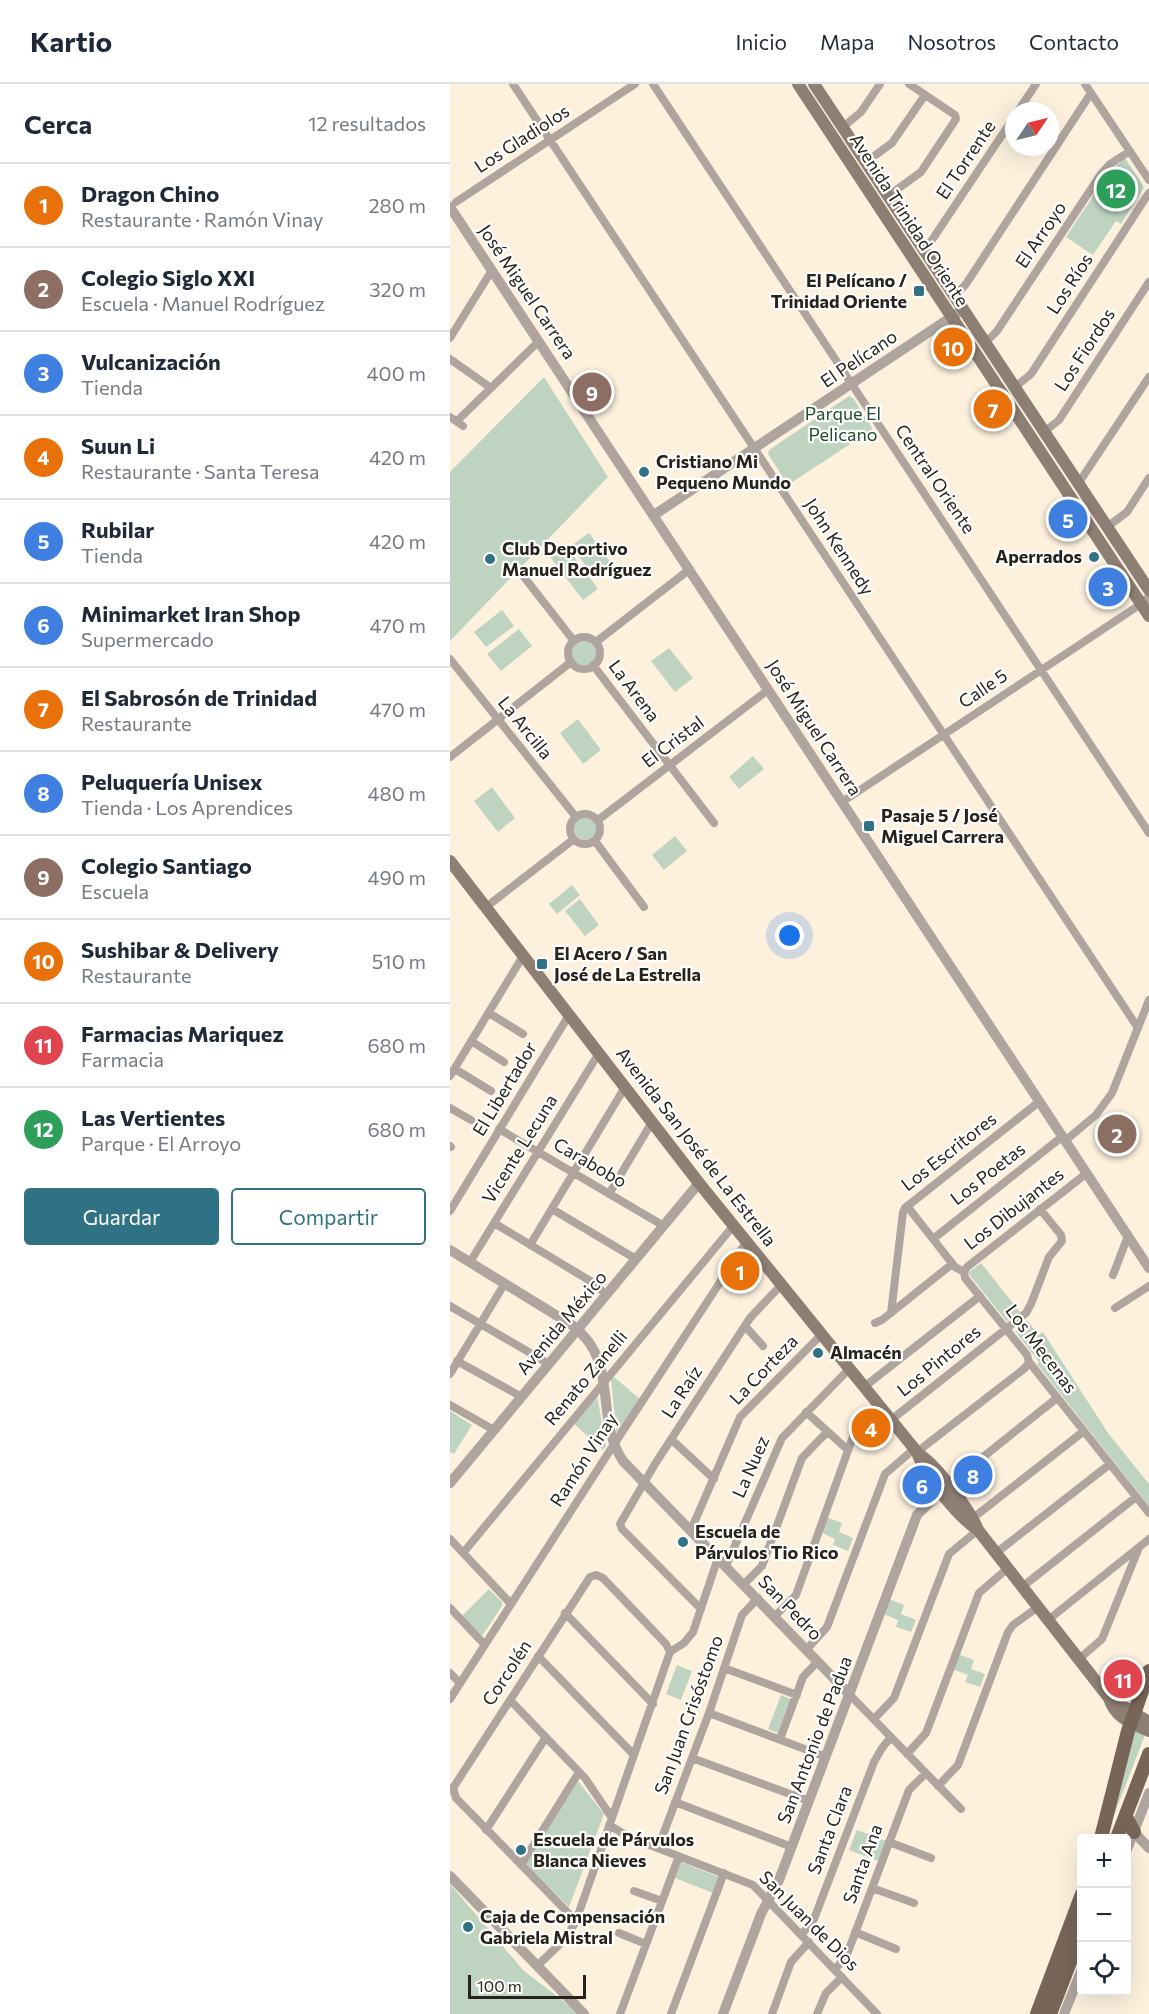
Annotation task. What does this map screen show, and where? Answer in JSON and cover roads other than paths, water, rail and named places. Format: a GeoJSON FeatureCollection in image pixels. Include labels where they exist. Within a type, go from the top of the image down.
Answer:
{"type":"FeatureCollection","features":[{"type":"Feature","properties":{"kind":"main road","name":"Avenida Trinidad Oriente"},"geometry":{"type":"LineString","coordinates":[[798,84],[951,317],[1145,601],[1149,616]]}},
{"type":"Feature","properties":{"kind":"main road","name":"Avenida Trinidad Oriente"},"geometry":{"type":"LineString","coordinates":[[814,84],[1149,590]]}},
{"type":"Feature","properties":{"kind":"main road","name":"Avenida San José de La Estrella"},"geometry":{"type":"LineString","coordinates":[[450,863],[699,1183],[887,1415],[915,1451],[922,1466],[944,1488],[964,1519],[975,1524],[1109,1698],[1114,1710],[1120,1717],[1149,1722]]}},
{"type":"Feature","properties":{"kind":"main road"},"geometry":{"type":"LineString","coordinates":[[1102,1834],[1133,1718],[1149,1671]]}},
{"type":"Feature","properties":{"kind":"main road","name":"Avenida San José de La Estrella"},"geometry":{"type":"LineString","coordinates":[[1133,1718],[1149,1731]]}},
{"type":"Feature","properties":{"kind":"main road"},"geometry":{"type":"LineString","coordinates":[[1119,1834],[1149,1754]]}},
{"type":"Feature","properties":{"kind":"main road"},"geometry":{"type":"LineString","coordinates":[[1126,1817],[1134,1832]]}},
{"type":"Feature","properties":{"kind":"main road"},"geometry":{"type":"LineString","coordinates":[[1037,2014],[1077,1907]]}},
{"type":"Feature","properties":{"kind":"main road"},"geometry":{"type":"LineString","coordinates":[[1050,2014],[1078,1942]]}},
{"type":"Feature","properties":{"kind":"street","name":"John Kennedy"},"geometry":{"type":"LineString","coordinates":[[513,84],[1138,1028]]}},
{"type":"Feature","properties":{"kind":"street","name":"Los Gladiolos"},"geometry":{"type":"LineString","coordinates":[[452,208],[635,84]]}},
{"type":"Feature","properties":{"kind":"street","name":"Central Oriente"},"geometry":{"type":"LineString","coordinates":[[653,84],[1149,833]]}},
{"type":"Feature","properties":{"kind":"street"},"geometry":{"type":"LineString","coordinates":[[843,127],[861,112],[880,84]]}},
{"type":"Feature","properties":{"kind":"street"},"geometry":{"type":"LineString","coordinates":[[888,196],[921,172],[956,118],[909,84]]}},
{"type":"Feature","properties":{"kind":"street","name":"El Torrente"},"geometry":{"type":"LineString","coordinates":[[1024,102],[1036,84]]}},
{"type":"Feature","properties":{"kind":"street"},"geometry":{"type":"LineString","coordinates":[[1085,84],[1147,174]]}},
{"type":"Feature","properties":{"kind":"street"},"geometry":{"type":"LineString","coordinates":[[954,297],[966,284],[1091,93]]}},
{"type":"Feature","properties":{"kind":"street"},"geometry":{"type":"LineString","coordinates":[[866,162],[894,140],[925,95]]}},
{"type":"Feature","properties":{"kind":"street","name":"El Torrente"},"geometry":{"type":"LineString","coordinates":[[923,249],[932,240],[1005,130]]}},
{"type":"Feature","properties":{"kind":"street","name":"El Arroyo"},"geometry":{"type":"LineString","coordinates":[[985,343],[997,331],[1101,174],[1110,164],[1130,151]]}},
{"type":"Feature","properties":{"kind":"street","name":"Los Ríos"},"geometry":{"type":"LineString","coordinates":[[1014,388],[1031,374],[1149,193]]}},
{"type":"Feature","properties":{"kind":"street","name":"José Miguel Carrera"},"geometry":{"type":"LineString","coordinates":[[452,208],[1149,1268]]}},
{"type":"Feature","properties":{"kind":"street"},"geometry":{"type":"LineString","coordinates":[[450,338],[492,270]]}},
{"type":"Feature","properties":{"kind":"street","name":"Los Fiordos"},"geometry":{"type":"LineString","coordinates":[[1044,432],[1059,420],[1149,282]]}},
{"type":"Feature","properties":{"kind":"street","name":"El Pelícano"},"geometry":{"type":"LineString","coordinates":[[654,515],[962,310]]}},
{"type":"Feature","properties":{"kind":"street"},"geometry":{"type":"LineString","coordinates":[[457,421],[539,341]]}},
{"type":"Feature","properties":{"kind":"street"},"geometry":{"type":"LineString","coordinates":[[450,359],[491,388]]}},
{"type":"Feature","properties":{"kind":"street"},"geometry":{"type":"LineString","coordinates":[[1078,484],[1149,377]]}},
{"type":"Feature","properties":{"kind":"street"},"geometry":{"type":"LineString","coordinates":[[1107,527],[1124,515],[1149,478]]}},
{"type":"Feature","properties":{"kind":"street"},"geometry":{"type":"LineString","coordinates":[[596,642],[690,569]]}},
{"type":"Feature","properties":{"kind":"street"},"geometry":{"type":"LineString","coordinates":[[524,577],[574,640]]}},
{"type":"Feature","properties":{"kind":"street","name":"Calle 5"},"geometry":{"type":"LineString","coordinates":[[842,802],[1145,601]]}},
{"type":"Feature","properties":{"kind":"street"},"geometry":{"type":"LineString","coordinates":[[587,637],[596,642],[599,647],[599,657],[593,666],[581,668],[572,663],[568,652],[574,640],[587,637]]}},
{"type":"Feature","properties":{"kind":"street","name":"La Arcilla"},"geometry":{"type":"LineString","coordinates":[[450,659],[576,816]]}},
{"type":"Feature","properties":{"kind":"street"},"geometry":{"type":"LineString","coordinates":[[450,756],[572,663]]}},
{"type":"Feature","properties":{"kind":"street","name":"La Arena"},"geometry":{"type":"LineString","coordinates":[[593,666],[714,824]]}},
{"type":"Feature","properties":{"kind":"street","name":"El Cristal"},"geometry":{"type":"LineString","coordinates":[[598,820],[768,690]]}},
{"type":"Feature","properties":{"kind":"street"},"geometry":{"type":"LineString","coordinates":[[585,813],[598,820],[601,829],[595,841],[583,844],[571,835],[570,825],[576,816],[585,813]]}},
{"type":"Feature","properties":{"kind":"street"},"geometry":{"type":"LineString","coordinates":[[486,907],[574,839]]}},
{"type":"Feature","properties":{"kind":"street"},"geometry":{"type":"LineString","coordinates":[[595,841],[644,907]]}},
{"type":"Feature","properties":{"kind":"street"},"geometry":{"type":"LineString","coordinates":[[491,1091],[451,1073],[523,956]]}},
{"type":"Feature","properties":{"kind":"street","name":"Los Poetas"},"geometry":{"type":"LineString","coordinates":[[933,1239],[1089,1122],[1108,1100],[1116,1085],[1149,1000]]}},
{"type":"Feature","properties":{"kind":"street"},"geometry":{"type":"LineString","coordinates":[[489,1013],[523,1034]]}},
{"type":"Feature","properties":{"kind":"street","name":"El Libertador"},"geometry":{"type":"LineString","coordinates":[[450,1211],[569,1015]]}},
{"type":"Feature","properties":{"kind":"street"},"geometry":{"type":"LineString","coordinates":[[471,1041],[504,1062]]}},
{"type":"Feature","properties":{"kind":"street","name":"Vicente Lecuna"},"geometry":{"type":"LineString","coordinates":[[470,1262],[598,1053]]}},
{"type":"Feature","properties":{"kind":"street"},"geometry":{"type":"LineString","coordinates":[[530,1245],[625,1087]]}},
{"type":"Feature","properties":{"kind":"street","name":"Los Escritores"},"geometry":{"type":"LineString","coordinates":[[891,1312],[903,1212],[907,1206],[1040,1101]]}},
{"type":"Feature","properties":{"kind":"street"},"geometry":{"type":"LineString","coordinates":[[450,1108],[471,1120]]}},
{"type":"Feature","properties":{"kind":"street"},"geometry":{"type":"LineString","coordinates":[[609,1194],[652,1122]]}},
{"type":"Feature","properties":{"kind":"street","name":"Carabobo"},"geometry":{"type":"LineString","coordinates":[[500,1129],[664,1226]]}},
{"type":"Feature","properties":{"kind":"street","name":"Los Dibujantes"},"geometry":{"type":"LineString","coordinates":[[964,1272],[967,1267],[1087,1173]]}},
{"type":"Feature","properties":{"kind":"street","name":"Avenida México"},"geometry":{"type":"LineString","coordinates":[[450,1483],[699,1183]]}},
{"type":"Feature","properties":{"kind":"street","name":"Los Mecenas"},"geometry":{"type":"LineString","coordinates":[[907,1206],[952,1264],[964,1272],[965,1278],[1027,1355],[1029,1362],[1149,1513]]}},
{"type":"Feature","properties":{"kind":"street"},"geometry":{"type":"LineString","coordinates":[[552,1209],[636,1259]]}},
{"type":"Feature","properties":{"kind":"street","name":"Los Pintores"},"geometry":{"type":"LineString","coordinates":[[775,1616],[796,1594],[855,1431],[887,1415],[1028,1310],[1049,1257],[1062,1242],[1040,1209]]}},
{"type":"Feature","properties":{"kind":"street"},"geometry":{"type":"LineString","coordinates":[[494,1222],[599,1287],[607,1295]]}},
{"type":"Feature","properties":{"kind":"street","name":"Renato Zanelli"},"geometry":{"type":"LineString","coordinates":[[463,1553],[734,1225]]}},
{"type":"Feature","properties":{"kind":"street"},"geometry":{"type":"LineString","coordinates":[[1113,1275],[1128,1236]]}},
{"type":"Feature","properties":{"kind":"street","name":"Ramón Vinay"},"geometry":{"type":"LineString","coordinates":[[450,1699],[747,1242]]}},
{"type":"Feature","properties":{"kind":"street","name":"San Pedro"},"geometry":{"type":"LineString","coordinates":[[450,1250],[578,1329],[602,1365],[610,1431],[614,1445],[623,1461],[961,1809]]}},
{"type":"Feature","properties":{"kind":"street"},"geometry":{"type":"LineString","coordinates":[[875,1323],[952,1264]]}},
{"type":"Feature","properties":{"kind":"street"},"geometry":{"type":"LineString","coordinates":[[450,1374],[505,1283]]}},
{"type":"Feature","properties":{"kind":"street","name":"La Raíz"},"geometry":{"type":"LineString","coordinates":[[701,1609],[621,1526],[671,1439],[745,1326],[783,1284]]}},
{"type":"Feature","properties":{"kind":"street"},"geometry":{"type":"LineString","coordinates":[[1115,1308],[1149,1286]]}},
{"type":"Feature","properties":{"kind":"street"},"geometry":{"type":"LineString","coordinates":[[864,1387],[980,1296]]}},
{"type":"Feature","properties":{"kind":"street"},"geometry":{"type":"LineString","coordinates":[[450,1306],[549,1364]]}},
{"type":"Feature","properties":{"kind":"street"},"geometry":{"type":"LineString","coordinates":[[745,1326],[763,1346]]}},
{"type":"Feature","properties":{"kind":"street","name":"La Corteza"},"geometry":{"type":"LineString","coordinates":[[691,1530],[740,1417],[822,1334]]}},
{"type":"Feature","properties":{"kind":"street"},"geometry":{"type":"LineString","coordinates":[[457,1362],[522,1397]]}},
{"type":"Feature","properties":{"kind":"street"},"geometry":{"type":"LineString","coordinates":[[807,1649],[827,1627],[885,1474],[892,1466],[1027,1366],[1029,1362]]}},
{"type":"Feature","properties":{"kind":"street","name":"La Nuez"},"geometry":{"type":"LineString","coordinates":[[670,1652],[680,1647],[693,1632],[722,1562],[782,1438],[849,1368]]}},
{"type":"Feature","properties":{"kind":"street"},"geometry":{"type":"LineString","coordinates":[[944,1488],[1057,1398]]}},
{"type":"Feature","properties":{"kind":"street"},"geometry":{"type":"LineString","coordinates":[[450,1405],[494,1430]]}},
{"type":"Feature","properties":{"kind":"street"},"geometry":{"type":"LineString","coordinates":[[806,1412],[848,1450]]}},
{"type":"Feature","properties":{"kind":"street"},"geometry":{"type":"LineString","coordinates":[[744,1584],[762,1566],[802,1458],[827,1431]]}},
{"type":"Feature","properties":{"kind":"street"},"geometry":{"type":"LineString","coordinates":[[874,1719],[894,1698],[949,1554],[975,1524],[1084,1431]]}},
{"type":"Feature","properties":{"kind":"street"},"geometry":{"type":"LineString","coordinates":[[671,1439],[714,1479]]}},
{"type":"Feature","properties":{"kind":"street"},"geometry":{"type":"LineString","coordinates":[[996,1553],[1110,1464]]}},
{"type":"Feature","properties":{"kind":"street","name":"San Antonio de Padua"},"geometry":{"type":"LineString","coordinates":[[723,2014],[761,1914],[779,1880],[792,1847],[917,1515],[944,1488]]}},
{"type":"Feature","properties":{"kind":"street"},"geometry":{"type":"LineString","coordinates":[[1022,1587],[1136,1497]]}},
{"type":"Feature","properties":{"kind":"street"},"geometry":{"type":"LineString","coordinates":[[450,1539],[511,1604]]}},
{"type":"Feature","properties":{"kind":"street"},"geometry":{"type":"LineString","coordinates":[[1048,1620],[1149,1539]]}},
{"type":"Feature","properties":{"kind":"street"},"geometry":{"type":"LineString","coordinates":[[1079,1659],[1102,1640],[1138,1549]]}},
{"type":"Feature","properties":{"kind":"street"},"geometry":{"type":"LineString","coordinates":[[907,1754],[926,1733],[979,1593],[1008,1568]]}},
{"type":"Feature","properties":{"kind":"street","name":"Corcolén"},"geometry":{"type":"LineString","coordinates":[[486,1830],[456,1798],[453,1792],[455,1785],[585,1581],[593,1576],[603,1578],[666,1644],[670,1652]]}},
{"type":"Feature","properties":{"kind":"street","name":"San Juan Crisóstomo"},"geometry":{"type":"LineString","coordinates":[[658,1848],[709,1713],[742,1616],[758,1598]]}},
{"type":"Feature","properties":{"kind":"street"},"geometry":{"type":"LineString","coordinates":[[938,1786],[958,1765],[1008,1632],[1013,1625],[1038,1607]]}},
{"type":"Feature","properties":{"kind":"street"},"geometry":{"type":"LineString","coordinates":[[450,1608],[485,1645]]}},
{"type":"Feature","properties":{"kind":"street"},"geometry":{"type":"LineString","coordinates":[[565,1613],[653,1704]]}},
{"type":"Feature","properties":{"kind":"street"},"geometry":{"type":"LineString","coordinates":[[537,1966],[566,1938],[576,1921],[670,1652]]}},
{"type":"Feature","properties":{"kind":"street"},"geometry":{"type":"LineString","coordinates":[[537,1656],[634,1755]]}},
{"type":"Feature","properties":{"kind":"street"},"geometry":{"type":"LineString","coordinates":[[780,1740],[805,1674],[818,1661]]}},
{"type":"Feature","properties":{"kind":"street"},"geometry":{"type":"LineString","coordinates":[[724,1668],[797,1695]]}},
{"type":"Feature","properties":{"kind":"street"},"geometry":{"type":"LineString","coordinates":[[450,1673],[460,1683]]}},
{"type":"Feature","properties":{"kind":"street"},"geometry":{"type":"LineString","coordinates":[[510,1700],[595,1790],[611,1821]]}},
{"type":"Feature","properties":{"kind":"street"},"geometry":{"type":"LineString","coordinates":[[709,1713],[826,1757]]}},
{"type":"Feature","properties":{"kind":"street"},"geometry":{"type":"LineString","coordinates":[[546,1737],[486,1830],[576,1921]]}},
{"type":"Feature","properties":{"kind":"street","name":"Santa Clara"},"geometry":{"type":"LineString","coordinates":[[802,1934],[814,1919],[874,1762],[891,1737]]}},
{"type":"Feature","properties":{"kind":"street"},"geometry":{"type":"LineString","coordinates":[[692,1758],[809,1801]]}},
{"type":"Feature","properties":{"kind":"street"},"geometry":{"type":"LineString","coordinates":[[520,1865],[579,1772]]}},
{"type":"Feature","properties":{"kind":"street","name":"Santa Ana"},"geometry":{"type":"LineString","coordinates":[[835,1969],[846,1957],[909,1790],[926,1773]]}},
{"type":"Feature","properties":{"kind":"street"},"geometry":{"type":"LineString","coordinates":[[1131,1840],[1149,1793]]}},
{"type":"Feature","properties":{"kind":"street"},"geometry":{"type":"LineString","coordinates":[[675,1802],[792,1847]]}},
{"type":"Feature","properties":{"kind":"street","name":"San Juan de Dios"},"geometry":{"type":"LineString","coordinates":[[611,1821],[629,1837],[750,1883],[802,1934],[874,2013]]}},
{"type":"Feature","properties":{"kind":"street"},"geometry":{"type":"LineString","coordinates":[[1134,1832],[1149,1848]]}},
{"type":"Feature","properties":{"kind":"street"},"geometry":{"type":"LineString","coordinates":[[889,1842],[931,1858]]}},
{"type":"Feature","properties":{"kind":"street"},"geometry":{"type":"LineString","coordinates":[[620,2014],[679,1856]]}},
{"type":"Feature","properties":{"kind":"street"},"geometry":{"type":"LineString","coordinates":[[671,2014],[724,1873]]}},
{"type":"Feature","properties":{"kind":"street"},"geometry":{"type":"LineString","coordinates":[[450,1876],[584,2014]]}},
{"type":"Feature","properties":{"kind":"street"},"geometry":{"type":"LineString","coordinates":[[872,1888],[914,1903]]}},
{"type":"Feature","properties":{"kind":"street"},"geometry":{"type":"LineString","coordinates":[[634,1891],[662,1901]]}},
{"type":"Feature","properties":{"kind":"street"},"geometry":{"type":"LineString","coordinates":[[855,1932],[896,1949]]}},
{"type":"Feature","properties":{"kind":"street"},"geometry":{"type":"LineString","coordinates":[[619,1933],[646,1944]]}},
{"type":"Feature","properties":{"kind":"street"},"geometry":{"type":"LineString","coordinates":[[772,2014],[791,1962],[809,1942]]}},
{"type":"Feature","properties":{"kind":"street"},"geometry":{"type":"LineString","coordinates":[[817,2014],[826,1993],[843,1977]]}},
{"type":"Feature","properties":{"kind":"street"},"geometry":{"type":"LineString","coordinates":[[1064,2014],[1077,1982]]}},
{"type":"Feature","properties":{"kind":"place","name":"Las Vertientes"},"geometry":{"type":"Point","coordinates":[1116,189]}},
{"type":"Feature","properties":{"kind":"place","name":"El Pelícano / Trinidad Oriente"},"geometry":{"type":"Point","coordinates":[919,291]}},
{"type":"Feature","properties":{"kind":"place","name":"Sushibar & Delivery"},"geometry":{"type":"Point","coordinates":[953,347]}},
{"type":"Feature","properties":{"kind":"place","name":"Colegio Santiago"},"geometry":{"type":"Point","coordinates":[592,392]}},
{"type":"Feature","properties":{"kind":"place","name":"El Sabrosón de Trinidad"},"geometry":{"type":"Point","coordinates":[993,409]}},
{"type":"Feature","properties":{"kind":"place","name":"Cristiano Mi Pequeno Mundo"},"geometry":{"type":"Point","coordinates":[644,472]}},
{"type":"Feature","properties":{"kind":"place","name":"Rubilar"},"geometry":{"type":"Point","coordinates":[1068,519]}},
{"type":"Feature","properties":{"kind":"place","name":"Aperrados"},"geometry":{"type":"Point","coordinates":[1094,557]}},
{"type":"Feature","properties":{"kind":"place","name":"Club Deportivo Manuel Rodríguez"},"geometry":{"type":"Point","coordinates":[490,559]}},
{"type":"Feature","properties":{"kind":"place","name":"Vulcanización"},"geometry":{"type":"Point","coordinates":[1108,587]}},
{"type":"Feature","properties":{"kind":"place","name":"Pasaje 5 / José Miguel Carrera"},"geometry":{"type":"Point","coordinates":[869,826]}},
{"type":"Feature","properties":{"kind":"place","name":"El Acero / San José de La Estrella"},"geometry":{"type":"Point","coordinates":[542,964]}},
{"type":"Feature","properties":{"kind":"place","name":"Colegio Siglo XXI"},"geometry":{"type":"Point","coordinates":[1117,1134]}},
{"type":"Feature","properties":{"kind":"place","name":"Dragon Chino"},"geometry":{"type":"Point","coordinates":[740,1271]}},
{"type":"Feature","properties":{"kind":"place","name":"Almacén"},"geometry":{"type":"Point","coordinates":[818,1353]}},
{"type":"Feature","properties":{"kind":"place","name":"Suun Li"},"geometry":{"type":"Point","coordinates":[871,1428]}},
{"type":"Feature","properties":{"kind":"place","name":"Peluquería Unisex"},"geometry":{"type":"Point","coordinates":[973,1475]}},
{"type":"Feature","properties":{"kind":"place","name":"Minimarket Iran Shop"},"geometry":{"type":"Point","coordinates":[922,1485]}},
{"type":"Feature","properties":{"kind":"place","name":"Escuela de Párvulos Tio Rico"},"geometry":{"type":"Point","coordinates":[683,1542]}},
{"type":"Feature","properties":{"kind":"place","name":"Farmacias Mariquez"},"geometry":{"type":"Point","coordinates":[1123,1679]}},
{"type":"Feature","properties":{"kind":"place","name":"Escuela de Párvulos Blanca Nieves"},"geometry":{"type":"Point","coordinates":[521,1850]}},
{"type":"Feature","properties":{"kind":"place","name":"Caja de Compensación Gabriela Mistral"},"geometry":{"type":"Point","coordinates":[468,1927]}},
{"type":"Feature","properties":{"kind":"park label","name":"Parque El Pelicano"},"geometry":{"type":"Point","coordinates":[843,424]}}]}
